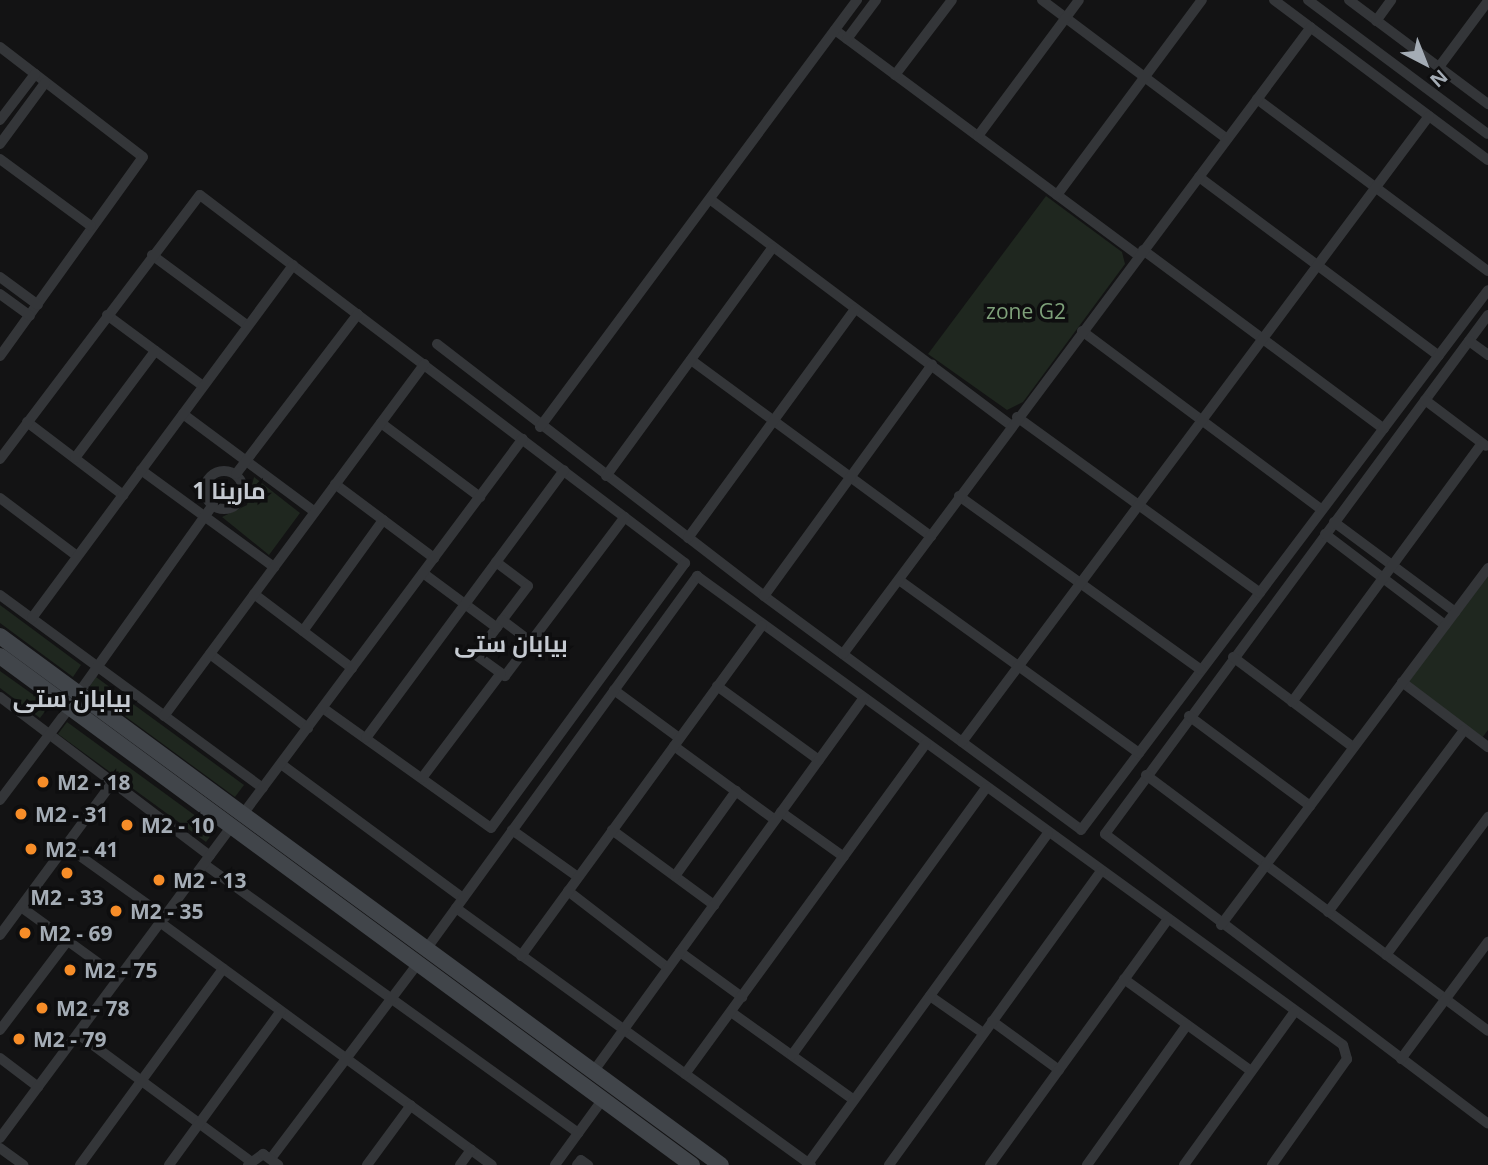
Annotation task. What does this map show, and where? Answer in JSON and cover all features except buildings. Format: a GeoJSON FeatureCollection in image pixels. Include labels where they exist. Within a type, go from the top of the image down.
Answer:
{"type":"FeatureCollection","features":[{"type":"Feature","properties":{"kind":"street"},"geometry":{"type":"LineString","coordinates":[[540,427],[857,0]]}},
{"type":"Feature","properties":{"kind":"street"},"geometry":{"type":"LineString","coordinates":[[848,39],[876,0]]}},
{"type":"Feature","properties":{"kind":"street"},"geometry":{"type":"LineString","coordinates":[[895,75],[952,0]]}},
{"type":"Feature","properties":{"kind":"street"},"geometry":{"type":"LineString","coordinates":[[1042,0],[1227,139]]}},
{"type":"Feature","properties":{"kind":"street"},"geometry":{"type":"LineString","coordinates":[[978,136],[1079,0]]}},
{"type":"Feature","properties":{"kind":"street"},"geometry":{"type":"LineString","coordinates":[[1057,195],[1202,0]]}},
{"type":"Feature","properties":{"kind":"street"},"geometry":{"type":"LineString","coordinates":[[1274,0],[1488,160]]}},
{"type":"Feature","properties":{"kind":"street"},"geometry":{"type":"LineString","coordinates":[[1308,0],[1488,134]]}},
{"type":"Feature","properties":{"kind":"street"},"geometry":{"type":"LineString","coordinates":[[1349,0],[1488,104]]}},
{"type":"Feature","properties":{"kind":"street"},"geometry":{"type":"LineString","coordinates":[[1376,21],[1391,0]]}},
{"type":"Feature","properties":{"kind":"street"},"geometry":{"type":"LineString","coordinates":[[1439,67],[1488,1]]}},
{"type":"Feature","properties":{"kind":"street"},"geometry":{"type":"LineString","coordinates":[[843,654],[1014,421],[1311,27]]}},
{"type":"Feature","properties":{"kind":"street"},"geometry":{"type":"LineString","coordinates":[[835,30],[1057,195],[1265,339],[1384,429]]}},
{"type":"Feature","properties":{"kind":"street"},"geometry":{"type":"LineString","coordinates":[[0,47],[143,157],[0,356]]}},
{"type":"Feature","properties":{"kind":"street"},"geometry":{"type":"LineString","coordinates":[[0,120],[35,74]]}},
{"type":"Feature","properties":{"kind":"street"},"geometry":{"type":"LineString","coordinates":[[0,144],[45,83]]}},
{"type":"Feature","properties":{"kind":"street"},"geometry":{"type":"LineString","coordinates":[[1257,99],[1488,271]]}},
{"type":"Feature","properties":{"kind":"street"},"geometry":{"type":"LineString","coordinates":[[962,742],[1320,266],[1429,116]]}},
{"type":"Feature","properties":{"kind":"street"},"geometry":{"type":"LineString","coordinates":[[0,159],[91,226]]}},
{"type":"Feature","properties":{"kind":"street"},"geometry":{"type":"LineString","coordinates":[[1199,177],[1439,356]]}},
{"type":"Feature","properties":{"kind":"street"},"geometry":{"type":"LineString","coordinates":[[0,458],[200,195],[685,563],[491,828],[323,708]]}},
{"type":"Feature","properties":{"kind":"street"},"geometry":{"type":"LineString","coordinates":[[711,200],[932,365],[1139,506],[1259,593]]}},
{"type":"Feature","properties":{"kind":"street"},"geometry":{"type":"LineString","coordinates":[[606,476],[772,248]]}},
{"type":"Feature","properties":{"kind":"street"},"geometry":{"type":"LineString","coordinates":[[152,255],[248,326]]}},
{"type":"Feature","properties":{"kind":"street"},"geometry":{"type":"LineString","coordinates":[[32,618],[293,265]]}},
{"type":"Feature","properties":{"kind":"street"},"geometry":{"type":"LineString","coordinates":[[0,277],[38,305]]}},
{"type":"Feature","properties":{"kind":"street"},"geometry":{"type":"LineString","coordinates":[[437,344],[540,427],[1081,830],[1488,290]]}},
{"type":"Feature","properties":{"kind":"street"},"geometry":{"type":"LineString","coordinates":[[0,294],[30,316]]}},
{"type":"Feature","properties":{"kind":"street"},"geometry":{"type":"LineString","coordinates":[[688,538],[855,309]]}},
{"type":"Feature","properties":{"kind":"street"},"geometry":{"type":"LineString","coordinates":[[236,474],[358,314]]}},
{"type":"Feature","properties":{"kind":"street"},"geometry":{"type":"LineString","coordinates":[[107,315],[203,386]]}},
{"type":"Feature","properties":{"kind":"street"},"geometry":{"type":"LineString","coordinates":[[1488,315],[1109,824],[1105,838],[1488,1124]]}},
{"type":"Feature","properties":{"kind":"street"},"geometry":{"type":"LineString","coordinates":[[1082,331],[1205,419],[1322,510]]}},
{"type":"Feature","properties":{"kind":"street"},"geometry":{"type":"LineString","coordinates":[[1469,341],[1488,355]]}},
{"type":"Feature","properties":{"kind":"street"},"geometry":{"type":"LineString","coordinates":[[75,458],[155,351]]}},
{"type":"Feature","properties":{"kind":"street"},"geometry":{"type":"LineString","coordinates":[[691,360],[931,536]]}},
{"type":"Feature","properties":{"kind":"street"},"geometry":{"type":"LineString","coordinates":[[164,716],[424,365]]}},
{"type":"Feature","properties":{"kind":"street"},"geometry":{"type":"LineString","coordinates":[[764,596],[932,365]]}},
{"type":"Feature","properties":{"kind":"street"},"geometry":{"type":"LineString","coordinates":[[1292,702],[1485,445],[1425,400]]}},
{"type":"Feature","properties":{"kind":"street"},"geometry":{"type":"LineString","coordinates":[[183,414],[315,512]]}},
{"type":"Feature","properties":{"kind":"street"},"geometry":{"type":"LineString","coordinates":[[27,422],[123,495]]}},
{"type":"Feature","properties":{"kind":"street"},"geometry":{"type":"LineString","coordinates":[[381,423],[480,496]]}},
{"type":"Feature","properties":{"kind":"street"},"geometry":{"type":"LineString","coordinates":[[0,1138],[523,439]]}},
{"type":"Feature","properties":{"kind":"street"},"geometry":{"type":"LineString","coordinates":[[141,470],[274,568]]}},
{"type":"Feature","properties":{"kind":"street"},"geometry":{"type":"LineString","coordinates":[[225,470],[236,474],[244,486],[241,499],[225,509],[213,505],[206,496],[209,478],[225,470]]}},
{"type":"Feature","properties":{"kind":"street"},"geometry":{"type":"LineString","coordinates":[[366,738],[564,470]]}},
{"type":"Feature","properties":{"kind":"street"},"geometry":{"type":"LineString","coordinates":[[335,484],[434,558]]}},
{"type":"Feature","properties":{"kind":"street"},"geometry":{"type":"LineString","coordinates":[[959,496],[1202,670]]}},
{"type":"Feature","properties":{"kind":"street"},"geometry":{"type":"LineString","coordinates":[[0,498],[77,556]]}},
{"type":"Feature","properties":{"kind":"street"},"geometry":{"type":"LineString","coordinates":[[0,800],[213,505]]}},
{"type":"Feature","properties":{"kind":"street"},"geometry":{"type":"LineString","coordinates":[[496,562],[528,586],[476,655],[505,676],[625,517]]}},
{"type":"Feature","properties":{"kind":"street"},"geometry":{"type":"LineString","coordinates":[[303,631],[383,520]]}},
{"type":"Feature","properties":{"kind":"street"},"geometry":{"type":"LineString","coordinates":[[1334,522],[1455,612]]}},
{"type":"Feature","properties":{"kind":"street"},"geometry":{"type":"LineString","coordinates":[[1325,534],[1446,625]]}},
{"type":"Feature","properties":{"kind":"street"},"geometry":{"type":"LineString","coordinates":[[1221,925],[1488,568]]}},
{"type":"Feature","properties":{"kind":"street"},"geometry":{"type":"LineString","coordinates":[[423,573],[465,604],[531,642]]}},
{"type":"Feature","properties":{"kind":"street"},"geometry":{"type":"LineString","coordinates":[[427,948],[697,576],[1343,1045],[1347,1059],[1272,1165]]}},
{"type":"Feature","properties":{"kind":"street"},"geometry":{"type":"LineString","coordinates":[[899,580],[1139,753]]}},
{"type":"Feature","properties":{"kind":"street"},"geometry":{"type":"LineString","coordinates":[[254,594],[352,668]]}},
{"type":"Feature","properties":{"kind":"street"},"geometry":{"type":"LineString","coordinates":[[0,595],[262,788]]}},
{"type":"Feature","properties":{"kind":"street"},"geometry":{"type":"LineString","coordinates":[[521,956],[762,625]]}},
{"type":"Feature","properties":{"kind":"street"},"geometry":{"type":"LineString","coordinates":[[0,636],[74,700],[136,746],[238,820],[427,948],[603,1099],[692,1165]]}},
{"type":"Feature","properties":{"kind":"street"},"geometry":{"type":"LineString","coordinates":[[210,654],[308,728]]}},
{"type":"Feature","properties":{"kind":"street"},"geometry":{"type":"LineString","coordinates":[[0,656],[74,700]]}},
{"type":"Feature","properties":{"kind":"street"},"geometry":{"type":"LineString","coordinates":[[1233,657],[1353,747]]}},
{"type":"Feature","properties":{"kind":"street"},"geometry":{"type":"LineString","coordinates":[[422,778],[501,673]]}},
{"type":"Feature","properties":{"kind":"street"},"geometry":{"type":"LineString","coordinates":[[1402,682],[1464,730],[1487,743]]}},
{"type":"Feature","properties":{"kind":"street"},"geometry":{"type":"LineString","coordinates":[[717,686],[819,760]]}},
{"type":"Feature","properties":{"kind":"street"},"geometry":{"type":"LineString","coordinates":[[614,690],[736,791],[844,857]]}},
{"type":"Feature","properties":{"kind":"street"},"geometry":{"type":"LineString","coordinates":[[0,697],[391,1000],[578,1133]]}},
{"type":"Feature","properties":{"kind":"street"},"geometry":{"type":"LineString","coordinates":[[593,1072],[864,698]]}},
{"type":"Feature","properties":{"kind":"street"},"geometry":{"type":"LineString","coordinates":[[1189,716],[1310,806]]}},
{"type":"Feature","properties":{"kind":"street"},"geometry":{"type":"LineString","coordinates":[[1328,912],[1464,730]]}},
{"type":"Feature","properties":{"kind":"street"},"geometry":{"type":"LineString","coordinates":[[685,1074],[926,744]]}},
{"type":"Feature","properties":{"kind":"street"},"geometry":{"type":"LineString","coordinates":[[281,764],[460,903],[521,956],[809,1164],[1048,832]]}},
{"type":"Feature","properties":{"kind":"street"},"geometry":{"type":"LineString","coordinates":[[1146,775],[1488,1031]]}},
{"type":"Feature","properties":{"kind":"street"},"geometry":{"type":"LineString","coordinates":[[0,934],[113,782]]}},
{"type":"Feature","properties":{"kind":"street"},"geometry":{"type":"LineString","coordinates":[[792,1055],[986,788]]}},
{"type":"Feature","properties":{"kind":"street"},"geometry":{"type":"LineString","coordinates":[[675,876],[736,791]]}},
{"type":"Feature","properties":{"kind":"street"},"geometry":{"type":"LineString","coordinates":[[1386,955],[1488,817]]}},
{"type":"Feature","properties":{"kind":"street"},"geometry":{"type":"LineString","coordinates":[[238,820],[418,963],[593,1072],[721,1165]]}},
{"type":"Feature","properties":{"kind":"street"},"geometry":{"type":"LineString","coordinates":[[512,830],[578,877]]}},
{"type":"Feature","properties":{"kind":"street"},"geometry":{"type":"LineString","coordinates":[[612,830],[714,905]]}},
{"type":"Feature","properties":{"kind":"street"},"geometry":{"type":"LineString","coordinates":[[66,846],[223,968],[492,1165]]}},
{"type":"Feature","properties":{"kind":"street"},"geometry":{"type":"LineString","coordinates":[[889,1165],[1101,871]]}},
{"type":"Feature","properties":{"kind":"street"},"geometry":{"type":"LineString","coordinates":[[568,891],[668,968]]}},
{"type":"Feature","properties":{"kind":"street"},"geometry":{"type":"LineString","coordinates":[[21,906],[119,978]]}},
{"type":"Feature","properties":{"kind":"street"},"geometry":{"type":"LineString","coordinates":[[1005,1165],[992,1161],[1168,919]]}},
{"type":"Feature","properties":{"kind":"street"},"geometry":{"type":"LineString","coordinates":[[0,1030],[68,940]]}},
{"type":"Feature","properties":{"kind":"street"},"geometry":{"type":"LineString","coordinates":[[1401,1059],[1488,942]]}},
{"type":"Feature","properties":{"kind":"street"},"geometry":{"type":"LineString","coordinates":[[680,952],[741,997]]}},
{"type":"Feature","properties":{"kind":"street"},"geometry":{"type":"LineString","coordinates":[[78,1034],[249,1163],[258,1155],[275,1161],[418,963]]}},
{"type":"Feature","properties":{"kind":"street"},"geometry":{"type":"LineString","coordinates":[[80,1165],[223,968]]}},
{"type":"Feature","properties":{"kind":"street"},"geometry":{"type":"LineString","coordinates":[[1124,979],[1251,1071]]}},
{"type":"Feature","properties":{"kind":"street"},"geometry":{"type":"LineString","coordinates":[[930,996],[983,1033]]}},
{"type":"Feature","properties":{"kind":"street"},"geometry":{"type":"LineString","coordinates":[[169,1165],[281,1011]]}},
{"type":"Feature","properties":{"kind":"street"},"geometry":{"type":"LineString","coordinates":[[1184,1165],[1295,1011]]}},
{"type":"Feature","properties":{"kind":"street"},"geometry":{"type":"LineString","coordinates":[[731,1012],[854,1100]]}},
{"type":"Feature","properties":{"kind":"street"},"geometry":{"type":"LineString","coordinates":[[992,1021],[1059,1070]]}},
{"type":"Feature","properties":{"kind":"street"},"geometry":{"type":"LineString","coordinates":[[1087,1165],[1187,1025]]}},
{"type":"Feature","properties":{"kind":"street"},"geometry":{"type":"LineString","coordinates":[[0,1058],[38,1087]]}},
{"type":"Feature","properties":{"kind":"street"},"geometry":{"type":"LineString","coordinates":[[555,1165],[603,1099]]}},
{"type":"Feature","properties":{"kind":"street"},"geometry":{"type":"LineString","coordinates":[[367,1165],[411,1105]]}},
{"type":"Feature","properties":{"kind":"street"},"geometry":{"type":"LineString","coordinates":[[0,1148],[23,1165]]}},
{"type":"Feature","properties":{"kind":"street"},"geometry":{"type":"LineString","coordinates":[[460,1165],[471,1150]]}},
{"type":"Feature","properties":{"kind":"street"},"geometry":{"type":"LineString","coordinates":[[577,1165],[581,1160],[588,1165]]}},
{"type":"Feature","properties":{"kind":"green space","name":"zone G2"},"geometry":{"type":"Polygon","coordinates":[[[1046,196],[1122,252],[1125,264],[1023,402],[1007,410],[928,354],[1046,196]]]}},
{"type":"Feature","properties":{"kind":"green space"},"geometry":{"type":"Polygon","coordinates":[[[254,477],[300,513],[269,555],[222,517],[247,505],[254,477]]]}},
{"type":"Feature","properties":{"kind":"green space"},"geometry":{"type":"Polygon","coordinates":[[[1488,576],[1488,730],[1482,738],[1408,682],[1488,576]]]}},
{"type":"Feature","properties":{"kind":"green space"},"geometry":{"type":"Polygon","coordinates":[[[0,605],[81,665],[73,677],[0,623],[0,605]]]}},
{"type":"Feature","properties":{"kind":"green space"},"geometry":{"type":"Polygon","coordinates":[[[0,671],[49,706],[40,718],[0,688],[0,671]]]}},
{"type":"Feature","properties":{"kind":"green space"},"geometry":{"type":"Polygon","coordinates":[[[96,677],[244,785],[235,797],[88,689],[96,677]]]}},
{"type":"Feature","properties":{"kind":"green space"},"geometry":{"type":"Polygon","coordinates":[[[67,722],[215,830],[206,842],[58,734],[67,722]]]}},
{"type":"Feature","properties":{"kind":"place","name":"M2 - 18"},"geometry":{"type":"Point","coordinates":[43,782]}},
{"type":"Feature","properties":{"kind":"place","name":"M2 - 31"},"geometry":{"type":"Point","coordinates":[21,814]}},
{"type":"Feature","properties":{"kind":"place","name":"M2 - 10"},"geometry":{"type":"Point","coordinates":[127,825]}},
{"type":"Feature","properties":{"kind":"place","name":"M2 - 41"},"geometry":{"type":"Point","coordinates":[31,849]}},
{"type":"Feature","properties":{"kind":"place","name":"M2 - 33"},"geometry":{"type":"Point","coordinates":[67,873]}},
{"type":"Feature","properties":{"kind":"place","name":"M2 - 13"},"geometry":{"type":"Point","coordinates":[159,880]}},
{"type":"Feature","properties":{"kind":"place","name":"M2 - 35"},"geometry":{"type":"Point","coordinates":[116,911]}},
{"type":"Feature","properties":{"kind":"place","name":"M2 - 69"},"geometry":{"type":"Point","coordinates":[25,933]}},
{"type":"Feature","properties":{"kind":"place","name":"M2 - 75"},"geometry":{"type":"Point","coordinates":[70,970]}},
{"type":"Feature","properties":{"kind":"place","name":"M2 - 78"},"geometry":{"type":"Point","coordinates":[42,1008]}},
{"type":"Feature","properties":{"kind":"place","name":"M2 - 79"},"geometry":{"type":"Point","coordinates":[19,1039]}},
{"type":"Feature","properties":{"kind":"district","name":"مارینا 1"},"geometry":{"type":"Point","coordinates":[229,490]}},
{"type":"Feature","properties":{"kind":"district","name":"بیابان ستی"},"geometry":{"type":"Point","coordinates":[511,643]}},
{"type":"Feature","properties":{"kind":"district","name":"بیابان ستی"},"geometry":{"type":"Point","coordinates":[72,698]}}]}
